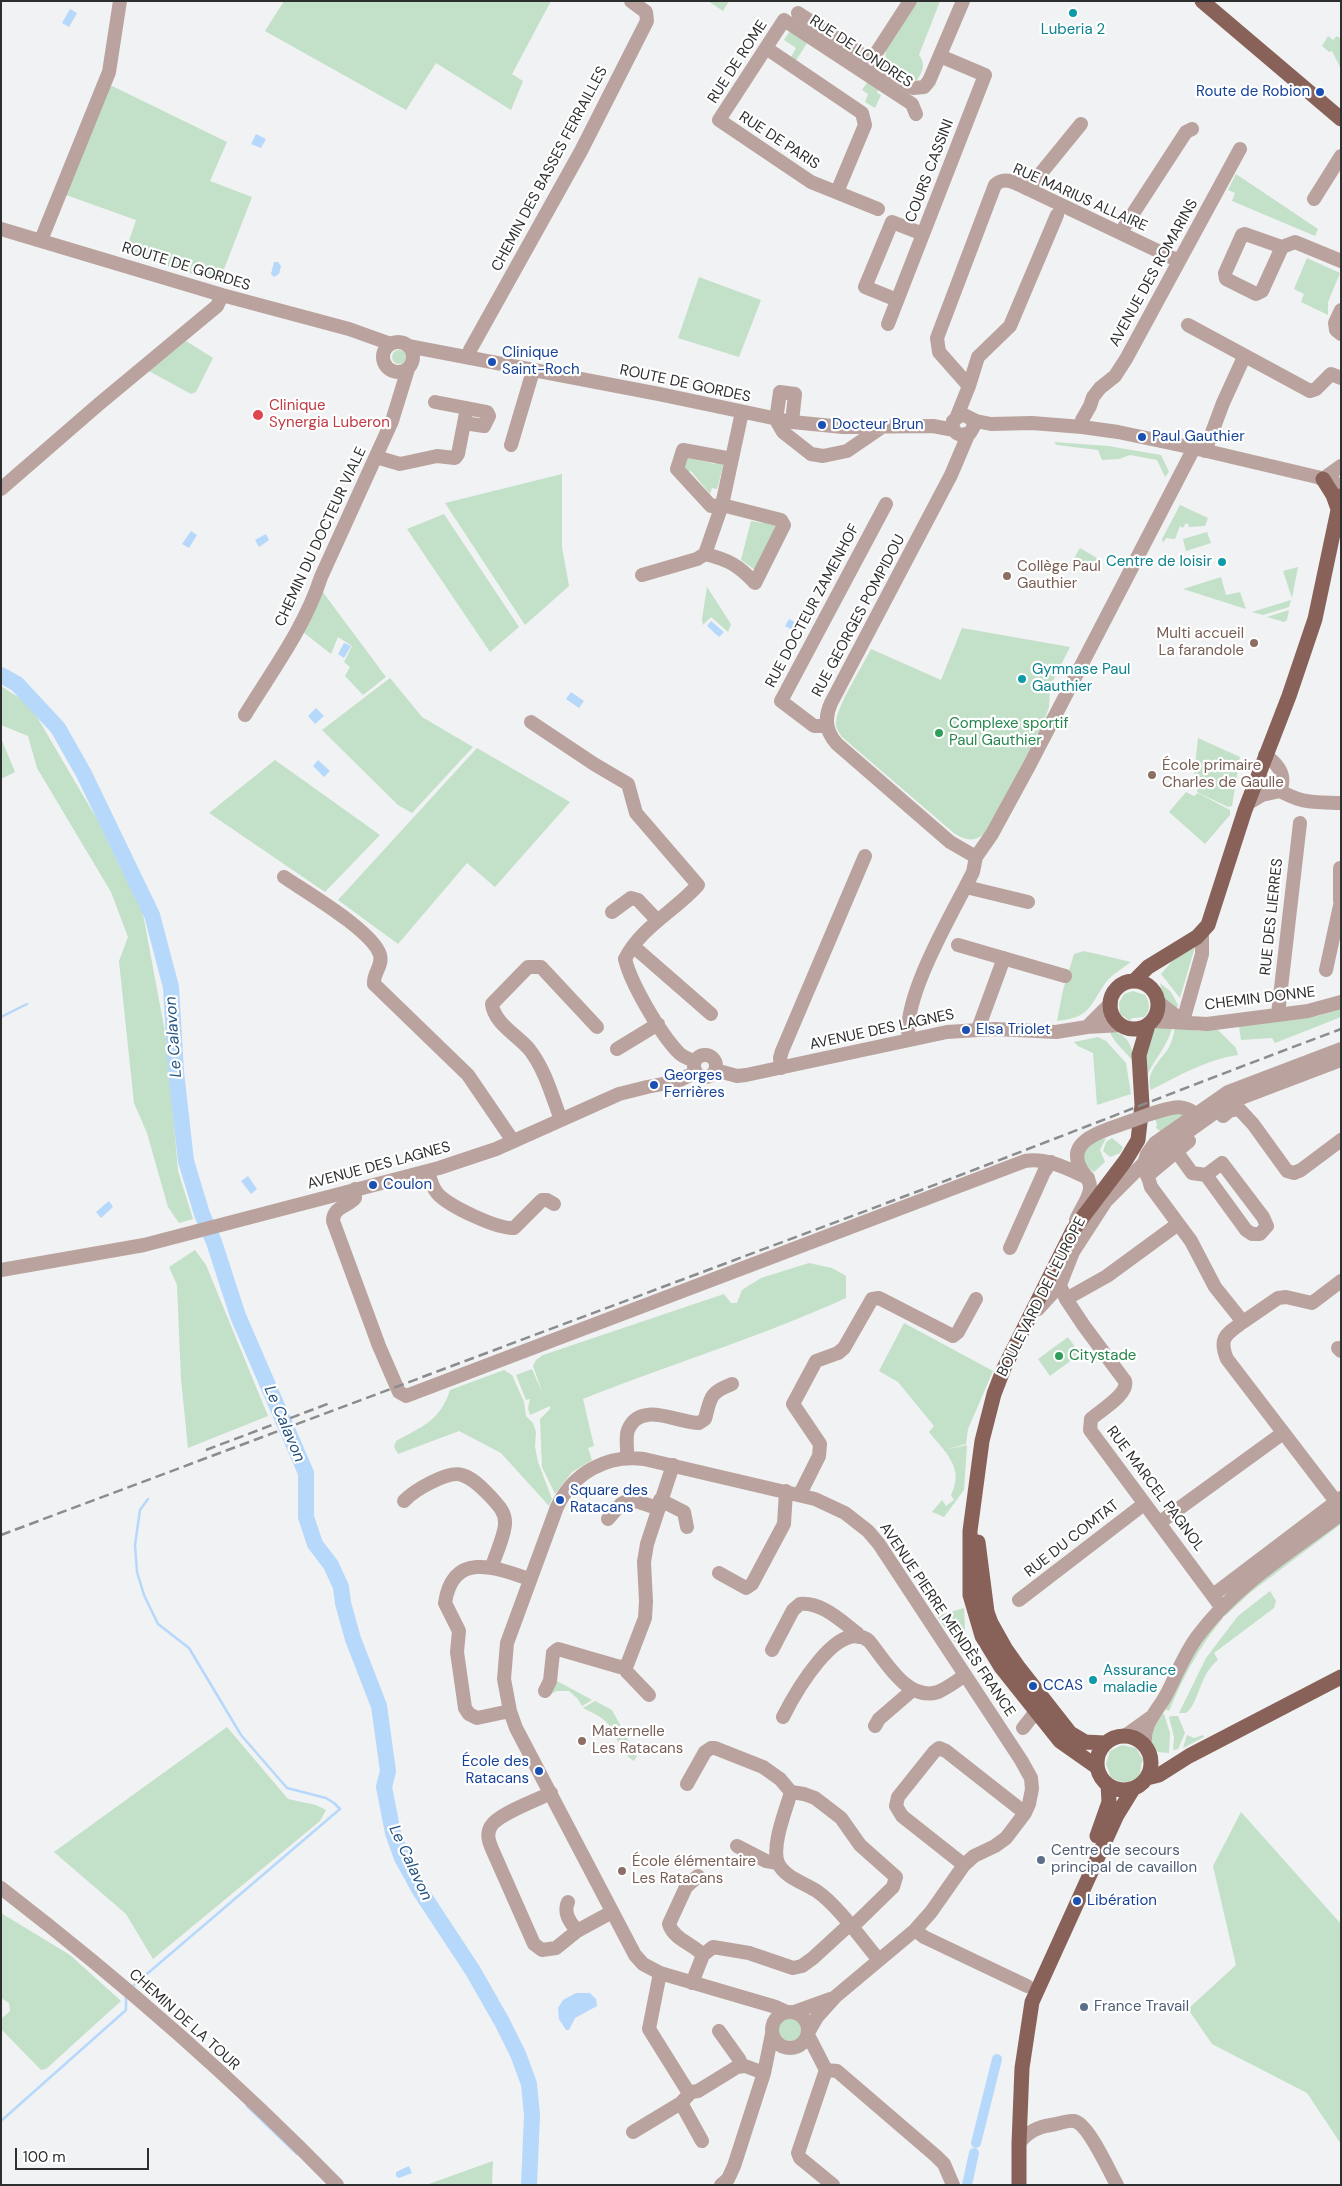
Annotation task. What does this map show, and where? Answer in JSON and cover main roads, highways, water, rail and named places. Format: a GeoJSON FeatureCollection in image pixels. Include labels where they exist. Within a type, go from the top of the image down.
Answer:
{"type":"FeatureCollection","features":[{"type":"Feature","properties":{"kind":"main road"},"geometry":{"type":"LineString","coordinates":[[1202,1],[1341,119]]}},
{"type":"Feature","properties":{"kind":"main road"},"geometry":{"type":"LineString","coordinates":[[1213,1],[1341,109]]}},
{"type":"Feature","properties":{"kind":"main road"},"geometry":{"type":"LineString","coordinates":[[1269,757],[1315,619],[1340,507],[1323,479]]}},
{"type":"Feature","properties":{"kind":"main road"},"geometry":{"type":"LineString","coordinates":[[1172,953],[1158,970],[1156,997],[1158,1012],[1150,1023],[1134,1029],[1122,1026],[1114,1018],[1111,1004],[1118,988],[1134,981],[1148,967],[1202,934],[1210,921],[1248,806],[1314,650],[1341,539]]}},
{"type":"Feature","properties":{"kind":"main road"},"geometry":{"type":"LineString","coordinates":[[1134,981],[1148,985],[1156,997]]}},
{"type":"Feature","properties":{"kind":"main road","name":"BOULEVARD DE L'EUROPE"},"geometry":{"type":"LineString","coordinates":[[1139,1055],[1150,1023]]}},
{"type":"Feature","properties":{"kind":"main road","name":"BOULEVARD DE L'EUROPE"},"geometry":{"type":"LineString","coordinates":[[1097,1767],[1084,1756],[1067,1748],[1035,1711],[991,1652],[982,1636],[973,1608],[969,1581],[969,1551],[978,1463],[983,1434],[994,1394],[1004,1368],[1073,1230],[1118,1180],[1140,1130],[1142,1105],[1139,1055],[1134,1042],[1122,1026]]}},
{"type":"Feature","properties":{"kind":"main road","name":"BOULEVARD DE L'EUROPE"},"geometry":{"type":"LineString","coordinates":[[978,1463],[978,1547],[987,1612],[1010,1655],[1070,1734],[1085,1742],[1105,1743]]}},
{"type":"Feature","properties":{"kind":"main road"},"geometry":{"type":"LineString","coordinates":[[1020,2185],[1018,2143],[1022,2068],[1032,2002],[1117,1816],[1133,1789],[1147,1778],[1159,1774],[1189,1756],[1341,1677]]}},
{"type":"Feature","properties":{"kind":"main road"},"geometry":{"type":"LineString","coordinates":[[1133,1789],[1120,1790],[1108,1785],[1100,1777],[1097,1767],[1098,1754],[1105,1743],[1111,1739],[1125,1736],[1139,1740],[1147,1749],[1164,1757],[1189,1756]]}},
{"type":"Feature","properties":{"kind":"main road"},"geometry":{"type":"LineString","coordinates":[[1147,1749],[1152,1766],[1147,1778]]}},
{"type":"Feature","properties":{"kind":"main road"},"geometry":{"type":"LineString","coordinates":[[1012,2185],[1011,2116],[1014,2057],[1021,2006],[1027,1986],[1104,1819],[1109,1802],[1108,1785]]}},
{"type":"Feature","properties":{"kind":"water"},"geometry":{"type":"Polygon","coordinates":[[[70,9],[77,13],[69,27],[62,23],[70,9]]]}},
{"type":"Feature","properties":{"kind":"water"},"geometry":{"type":"Polygon","coordinates":[[[256,134],[266,139],[261,148],[251,144],[256,134]]]}},
{"type":"Feature","properties":{"kind":"water"},"geometry":{"type":"Polygon","coordinates":[[[274,262],[278,262],[281,266],[279,274],[274,277],[271,274],[274,262]]]}},
{"type":"Feature","properties":{"kind":"water"},"geometry":{"type":"Polygon","coordinates":[[[191,531],[197,535],[189,548],[182,544],[191,531]]]}},
{"type":"Feature","properties":{"kind":"water"},"geometry":{"type":"Polygon","coordinates":[[[266,534],[269,540],[259,547],[255,540],[266,534]]]}},
{"type":"Feature","properties":{"kind":"water"},"geometry":{"type":"Polygon","coordinates":[[[789,619],[803,626],[800,634],[785,626],[789,619]]]}},
{"type":"Feature","properties":{"kind":"water"},"geometry":{"type":"Polygon","coordinates":[[[711,621],[724,632],[719,637],[707,626],[711,621]]]}},
{"type":"Feature","properties":{"kind":"water"},"geometry":{"type":"Polygon","coordinates":[[[344,643],[351,646],[344,658],[338,654],[344,643]]]}},
{"type":"Feature","properties":{"kind":"water"},"geometry":{"type":"Polygon","coordinates":[[[571,692],[584,701],[579,708],[566,699],[571,692]]]}},
{"type":"Feature","properties":{"kind":"water"},"geometry":{"type":"Polygon","coordinates":[[[316,708],[324,716],[315,724],[308,716],[316,708]]]}},
{"type":"Feature","properties":{"kind":"water"},"geometry":{"type":"Polygon","coordinates":[[[318,760],[330,771],[324,777],[313,766],[318,760]]]}},
{"type":"Feature","properties":{"kind":"water"},"geometry":{"type":"Polygon","coordinates":[[[248,1176],[257,1189],[251,1194],[241,1181],[248,1176]]]}},
{"type":"Feature","properties":{"kind":"water"},"geometry":{"type":"Polygon","coordinates":[[[109,1201],[113,1207],[101,1218],[96,1212],[109,1201]]]}},
{"type":"Feature","properties":{"kind":"water"},"geometry":{"type":"Polygon","coordinates":[[[576,1993],[590,1993],[596,1999],[597,2006],[575,2018],[569,2030],[566,2030],[559,2019],[558,2008],[563,2000],[576,1993]]]}},
{"type":"Feature","properties":{"kind":"water"},"geometry":{"type":"Polygon","coordinates":[[[409,2166],[412,2173],[399,2178],[396,2176],[396,2172],[409,2166]]]}},
{"type":"Feature","properties":{"kind":"waterway","name":"Le Calavon"},"geometry":{"type":"LineString","coordinates":[[1,675],[17,684],[58,728],[84,774],[152,915],[171,987],[176,1072],[186,1161],[202,1214],[214,1242],[238,1316],[306,1473],[306,1517],[315,1544],[331,1565],[341,1587],[343,1603],[353,1639],[379,1706],[388,1771],[384,1787],[393,1833],[402,1858],[419,1889],[473,1971],[502,2022],[518,2054],[529,2084],[532,2115],[529,2185]]}},
{"type":"Feature","properties":{"kind":"waterway"},"geometry":{"type":"LineString","coordinates":[[1,1017],[27,1004]]}},
{"type":"Feature","properties":{"kind":"waterway"},"geometry":{"type":"LineString","coordinates":[[134,1985],[340,1809],[326,1798],[287,1788],[241,1735],[189,1648],[158,1624],[144,1595],[137,1572],[135,1545],[140,1510],[148,1499]]}},
{"type":"Feature","properties":{"kind":"waterway"},"geometry":{"type":"LineString","coordinates":[[1,2121],[126,2010],[126,1996]]}},
{"type":"Feature","properties":{"kind":"waterway"},"geometry":{"type":"LineString","coordinates":[[976,2143],[997,2059]]}},
{"type":"Feature","properties":{"kind":"waterway"},"geometry":{"type":"LineString","coordinates":[[247,2106],[297,2154]]}},
{"type":"Feature","properties":{"kind":"waterway"},"geometry":{"type":"LineString","coordinates":[[967,2185],[974,2153]]}},
{"type":"Feature","properties":{"kind":"railway"},"geometry":{"type":"LineString","coordinates":[[1,1535],[916,1192],[1341,1029]]}},
{"type":"Feature","properties":{"kind":"railway"},"geometry":{"type":"LineString","coordinates":[[206,1450],[330,1403]]}},
{"type":"Feature","properties":{"kind":"place","name":"Luberia 2"},"geometry":{"type":"Point","coordinates":[1073,13]}},
{"type":"Feature","properties":{"kind":"place","name":"Route de Robion"},"geometry":{"type":"Point","coordinates":[1320,92]}},
{"type":"Feature","properties":{"kind":"place","name":"Clinique Saint-Roch"},"geometry":{"type":"Point","coordinates":[492,362]}},
{"type":"Feature","properties":{"kind":"place","name":"Clinique Synergia Luberon"},"geometry":{"type":"Point","coordinates":[258,415]}},
{"type":"Feature","properties":{"kind":"place","name":"Docteur Brun"},"geometry":{"type":"Point","coordinates":[822,425]}},
{"type":"Feature","properties":{"kind":"place","name":"Paul Gauthier"},"geometry":{"type":"Point","coordinates":[1142,437]}},
{"type":"Feature","properties":{"kind":"place","name":"Centre de loisir"},"geometry":{"type":"Point","coordinates":[1222,562]}},
{"type":"Feature","properties":{"kind":"place","name":"Collège Paul Gauthier"},"geometry":{"type":"Point","coordinates":[1007,576]}},
{"type":"Feature","properties":{"kind":"place","name":"Multi accueil La farandole"},"geometry":{"type":"Point","coordinates":[1254,643]}},
{"type":"Feature","properties":{"kind":"place","name":"Gymnase Paul Gauthier"},"geometry":{"type":"Point","coordinates":[1022,679]}},
{"type":"Feature","properties":{"kind":"place","name":"Complexe sportif Paul Gauthier"},"geometry":{"type":"Point","coordinates":[939,733]}},
{"type":"Feature","properties":{"kind":"place","name":"École primaire Charles de Gaulle"},"geometry":{"type":"Point","coordinates":[1152,775]}},
{"type":"Feature","properties":{"kind":"place","name":"Elsa Triolet"},"geometry":{"type":"Point","coordinates":[966,1030]}},
{"type":"Feature","properties":{"kind":"place","name":"Georges Ferrières"},"geometry":{"type":"Point","coordinates":[654,1085]}},
{"type":"Feature","properties":{"kind":"place","name":"Coulon"},"geometry":{"type":"Point","coordinates":[373,1185]}},
{"type":"Feature","properties":{"kind":"place","name":"Citystade"},"geometry":{"type":"Point","coordinates":[1059,1356]}},
{"type":"Feature","properties":{"kind":"place","name":"Square des Ratacans"},"geometry":{"type":"Point","coordinates":[560,1500]}},
{"type":"Feature","properties":{"kind":"place","name":"Assurance maladie"},"geometry":{"type":"Point","coordinates":[1093,1680]}},
{"type":"Feature","properties":{"kind":"place","name":"CCAS"},"geometry":{"type":"Point","coordinates":[1033,1686]}},
{"type":"Feature","properties":{"kind":"place","name":"Maternelle Les Ratacans"},"geometry":{"type":"Point","coordinates":[582,1741]}},
{"type":"Feature","properties":{"kind":"place","name":"École des Ratacans"},"geometry":{"type":"Point","coordinates":[539,1771]}},
{"type":"Feature","properties":{"kind":"place","name":"Centre de secours principal de cavaillon"},"geometry":{"type":"Point","coordinates":[1041,1860]}},
{"type":"Feature","properties":{"kind":"place","name":"École élémentaire Les Ratacans"},"geometry":{"type":"Point","coordinates":[622,1871]}},
{"type":"Feature","properties":{"kind":"place","name":"Libération"},"geometry":{"type":"Point","coordinates":[1077,1901]}},
{"type":"Feature","properties":{"kind":"place","name":"France Travail"},"geometry":{"type":"Point","coordinates":[1084,2007]}}]}
